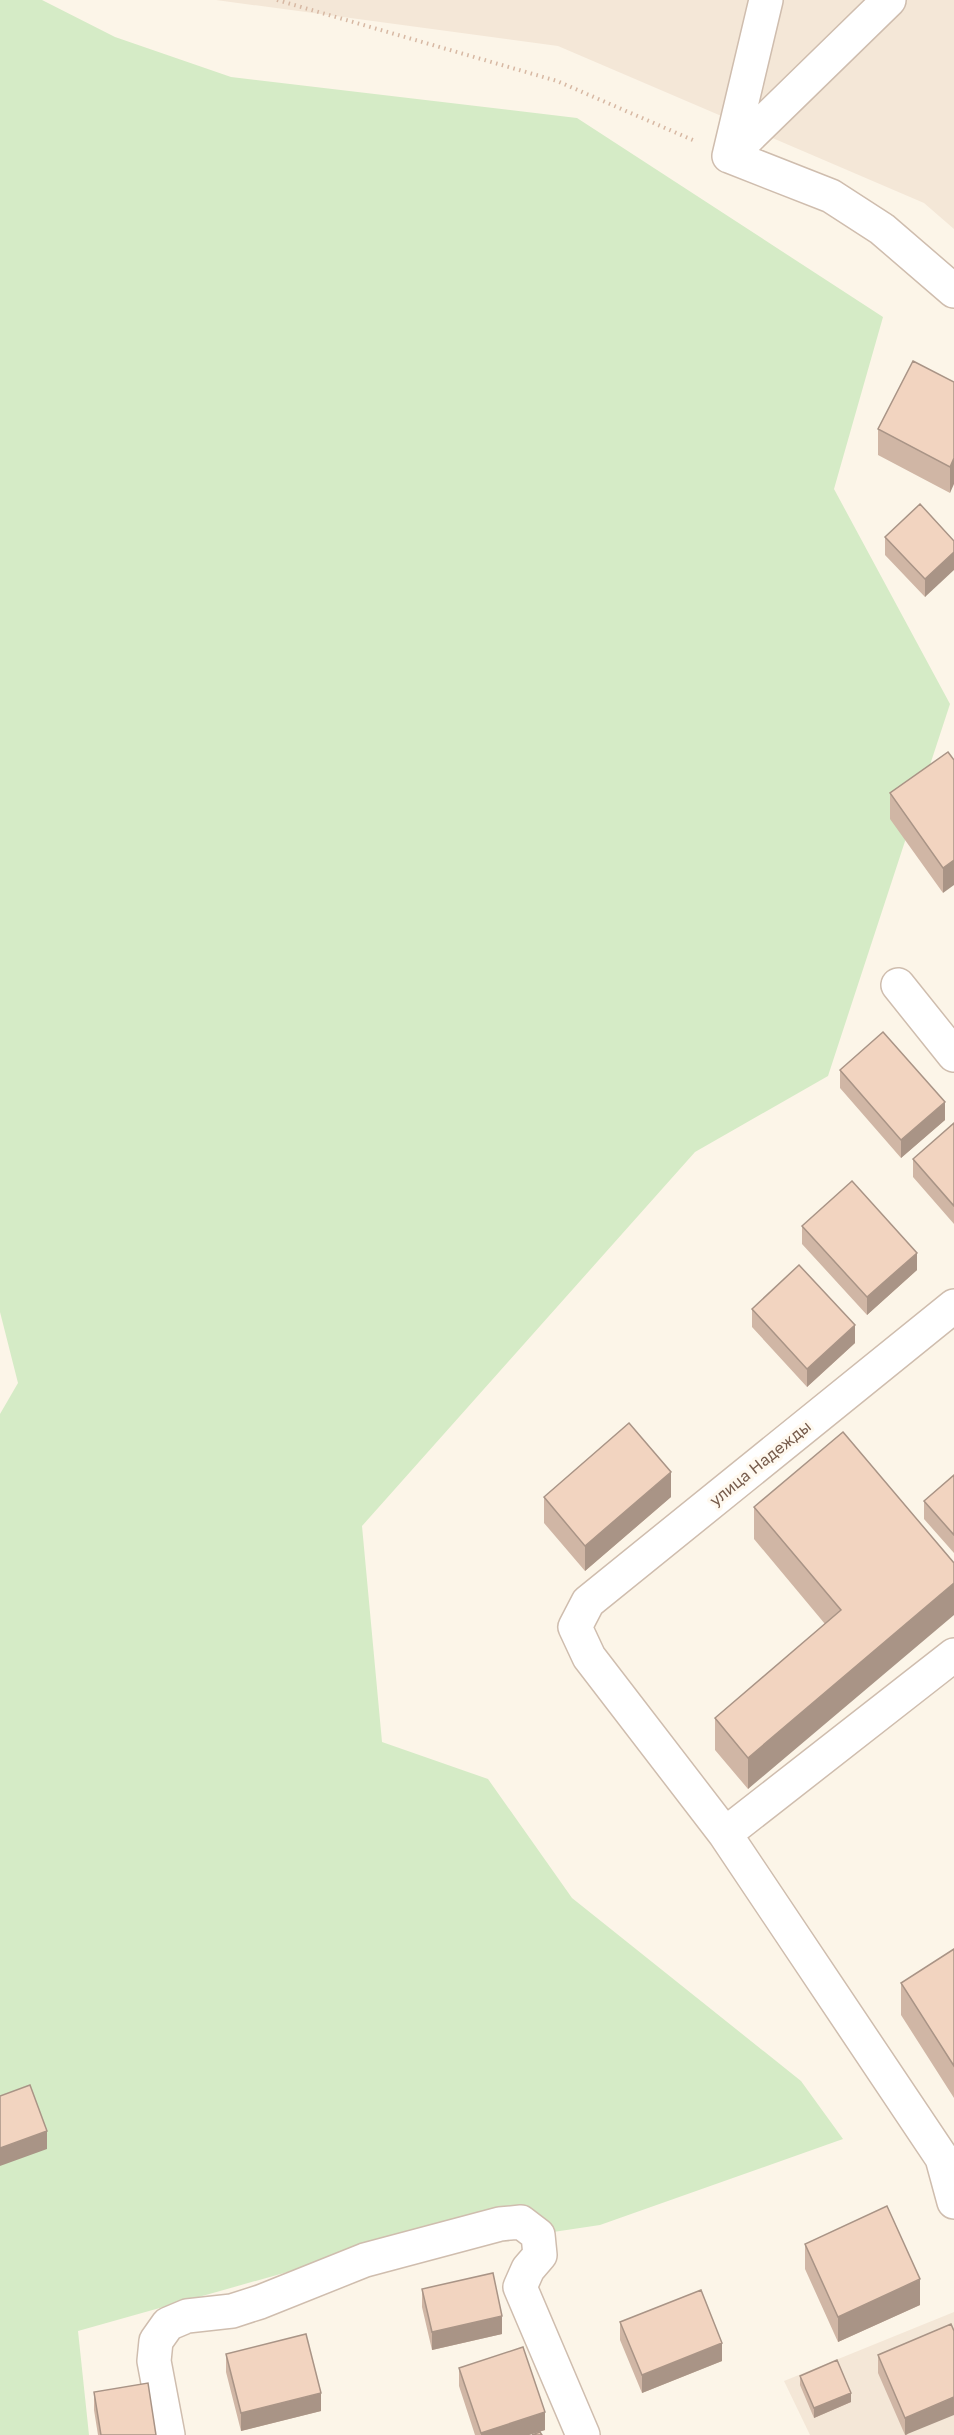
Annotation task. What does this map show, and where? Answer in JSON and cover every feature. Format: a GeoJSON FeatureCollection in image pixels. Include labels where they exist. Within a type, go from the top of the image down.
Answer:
{"type":"FeatureCollection","features":[{"type":"Feature","properties":{"kind":"street"},"geometry":{"type":"LineString","coordinates":[[729,156],[766,0]]}},
{"type":"Feature","properties":{"kind":"street"},"geometry":{"type":"LineString","coordinates":[[729,156],[889,0]]}},
{"type":"Feature","properties":{"kind":"street"},"geometry":{"type":"LineString","coordinates":[[729,156],[831,196],[882,229],[954,291]]}},
{"type":"Feature","properties":{"kind":"street"},"geometry":{"type":"LineString","coordinates":[[898,985],[954,1055]]}},
{"type":"Feature","properties":{"kind":"street","name":"улица Надежды"},"geometry":{"type":"LineString","coordinates":[[725,1834],[589,1656],[575,1627],[588,1602],[954,1306]]}},
{"type":"Feature","properties":{"kind":"street"},"geometry":{"type":"LineString","coordinates":[[954,1655],[725,1834],[948,2156],[954,2202]]}},
{"type":"Feature","properties":{"kind":"street"},"geometry":{"type":"LineString","coordinates":[[168,2435],[154,2361],[156,2341],[168,2324],[187,2316],[232,2311],[251,2305],[365,2260],[500,2224],[521,2222],[538,2235],[540,2255],[528,2269],[520,2287],[583,2435]]}},
{"type":"Feature","properties":{"kind":"path"},"geometry":{"type":"LineString","coordinates":[[278,0],[557,81],[729,156]]}},
{"type":"Feature","properties":{"kind":"shaded area"},"geometry":{"type":"Polygon","coordinates":[[[216,0],[954,0],[954,229],[924,203],[558,46],[216,0]]]}},
{"type":"Feature","properties":{"kind":"shaded area"},"geometry":{"type":"Polygon","coordinates":[[[954,2312],[954,2435],[810,2435],[784,2381],[954,2312]]]}},
{"type":"Feature","properties":{"kind":"green space"},"geometry":{"type":"Polygon","coordinates":[[[0,0],[42,0],[115,37],[231,77],[577,118],[883,317],[834,489],[950,704],[828,1076],[695,1152],[362,1526],[382,1742],[488,1779],[572,1898],[801,2081],[843,2139],[600,2225],[291,2271],[78,2331],[89,2435],[0,2435],[0,1414],[18,1383],[0,1312],[0,0]]]}},
{"type":"Feature","properties":{"kind":"building"},"geometry":{"type":"Polygon","coordinates":[[[913,361],[954,382],[954,458],[950,467],[878,429],[913,361]]]}},
{"type":"Feature","properties":{"kind":"building"},"geometry":{"type":"Polygon","coordinates":[[[920,504],[954,541],[954,552],[925,579],[885,537],[920,504]]]}},
{"type":"Feature","properties":{"kind":"building"},"geometry":{"type":"Polygon","coordinates":[[[948,752],[954,760],[954,860],[943,868],[890,793],[948,752]]]}},
{"type":"Feature","properties":{"kind":"building"},"geometry":{"type":"Polygon","coordinates":[[[883,1032],[945,1102],[901,1140],[840,1070],[883,1032]]]}},
{"type":"Feature","properties":{"kind":"building"},"geometry":{"type":"Polygon","coordinates":[[[954,1123],[954,1206],[913,1159],[954,1123]]]}},
{"type":"Feature","properties":{"kind":"building"},"geometry":{"type":"Polygon","coordinates":[[[852,1181],[917,1253],[867,1297],[802,1226],[852,1181]]]}},
{"type":"Feature","properties":{"kind":"building"},"geometry":{"type":"Polygon","coordinates":[[[799,1265],[855,1325],[807,1369],[752,1309],[799,1265]]]}},
{"type":"Feature","properties":{"kind":"building"},"geometry":{"type":"Polygon","coordinates":[[[629,1423],[671,1472],[585,1546],[544,1497],[629,1423]]]}},
{"type":"Feature","properties":{"kind":"building"},"geometry":{"type":"Polygon","coordinates":[[[843,1432],[954,1563],[954,1583],[748,1758],[715,1718],[841,1610],[754,1507],[843,1432]]]}},
{"type":"Feature","properties":{"kind":"building"},"geometry":{"type":"Polygon","coordinates":[[[954,1475],[954,1535],[924,1501],[954,1475]]]}},
{"type":"Feature","properties":{"kind":"building"},"geometry":{"type":"Polygon","coordinates":[[[954,1949],[954,2066],[901,1983],[954,1949]]]}},
{"type":"Feature","properties":{"kind":"building"},"geometry":{"type":"Polygon","coordinates":[[[30,2085],[47,2131],[0,2148],[0,2096],[30,2085]]]}},
{"type":"Feature","properties":{"kind":"building"},"geometry":{"type":"Polygon","coordinates":[[[887,2206],[920,2279],[838,2317],[805,2244],[887,2206]]]}},
{"type":"Feature","properties":{"kind":"building"},"geometry":{"type":"Polygon","coordinates":[[[493,2273],[502,2316],[432,2332],[422,2289],[493,2273]]]}},
{"type":"Feature","properties":{"kind":"building"},"geometry":{"type":"Polygon","coordinates":[[[701,2290],[722,2343],[642,2375],[620,2322],[701,2290]]]}},
{"type":"Feature","properties":{"kind":"building"},"geometry":{"type":"Polygon","coordinates":[[[951,2324],[954,2331],[954,2397],[905,2418],[878,2355],[951,2324]]]}},
{"type":"Feature","properties":{"kind":"building"},"geometry":{"type":"Polygon","coordinates":[[[306,2334],[321,2393],[241,2413],[226,2354],[306,2334]]]}},
{"type":"Feature","properties":{"kind":"building"},"geometry":{"type":"Polygon","coordinates":[[[523,2347],[545,2412],[481,2433],[459,2368],[523,2347]]]}},
{"type":"Feature","properties":{"kind":"building"},"geometry":{"type":"Polygon","coordinates":[[[837,2360],[851,2393],[814,2408],[800,2376],[837,2360]]]}},
{"type":"Feature","properties":{"kind":"building"},"geometry":{"type":"Polygon","coordinates":[[[148,2383],[156,2435],[101,2435],[94,2392],[148,2383]]]}}]}
